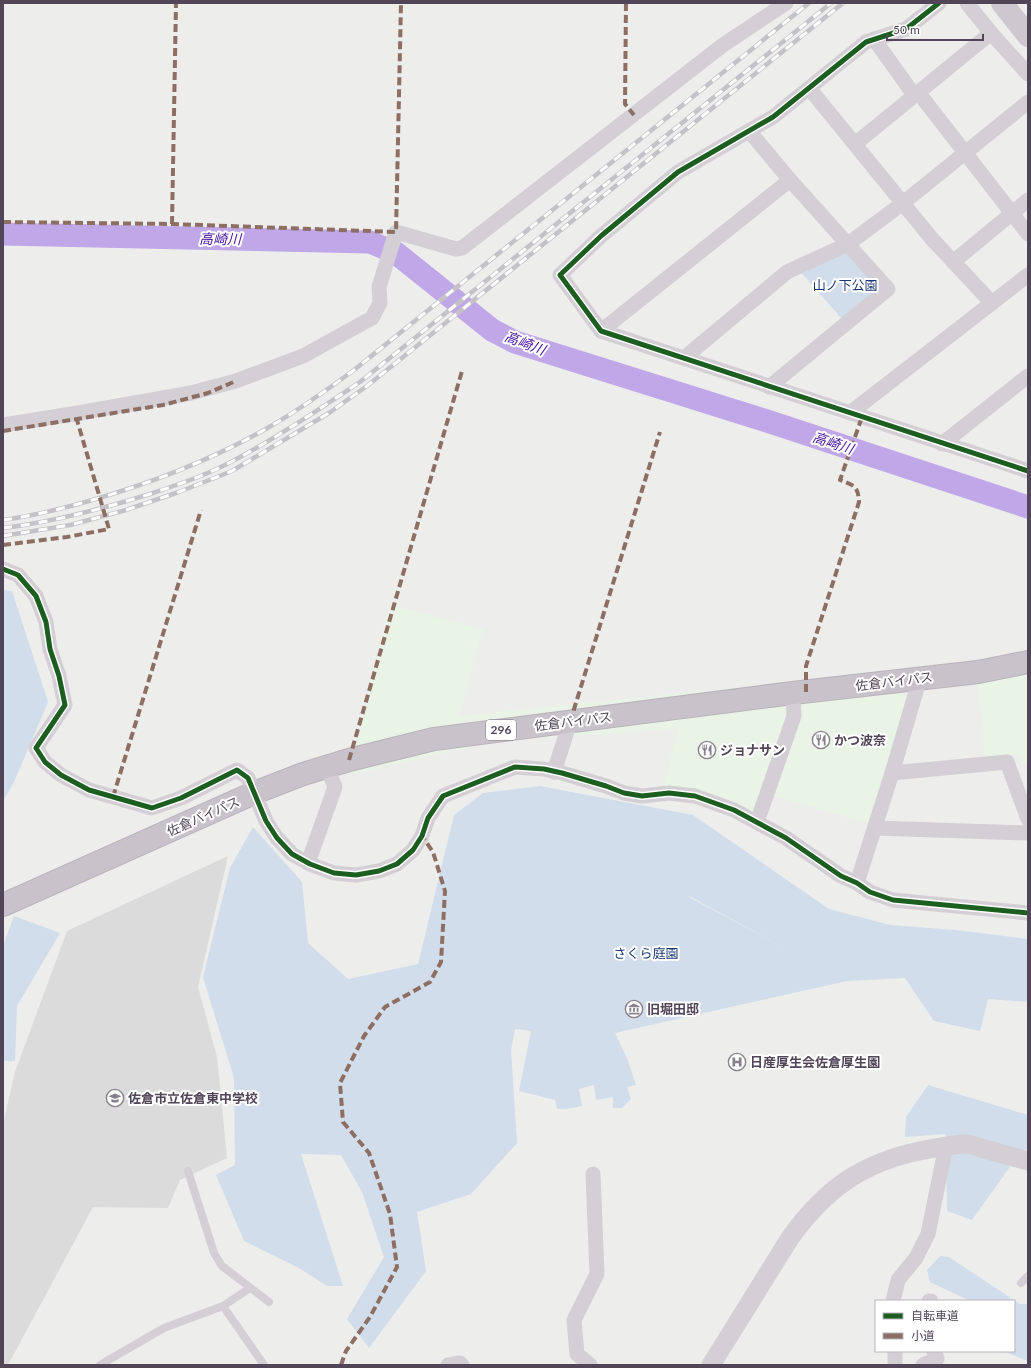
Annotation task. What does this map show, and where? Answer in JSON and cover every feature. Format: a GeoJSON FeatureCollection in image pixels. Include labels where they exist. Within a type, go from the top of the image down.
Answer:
{"type":"FeatureCollection","features":[{"type":"Feature","properties":{"kind":"highway","name":"佐倉バイパス"},"geometry":{"type":"LineString","coordinates":[[3,905],[254,794],[303,774],[434,738],[793,693],[978,672],[1028,662]]}},
{"type":"Feature","properties":{"kind":"main road"},"geometry":{"type":"LineString","coordinates":[[1002,3],[1028,36]]}},
{"type":"Feature","properties":{"kind":"street"},"geometry":{"type":"LineString","coordinates":[[3,425],[191,393],[236,381],[303,356],[372,318],[380,303],[379,287],[396,232],[456,249],[462,248],[723,45],[786,3]]}},
{"type":"Feature","properties":{"kind":"street"},"geometry":{"type":"LineString","coordinates":[[939,3],[906,29],[866,42],[773,117],[678,172],[601,236],[560,275],[600,331],[1028,471]]}},
{"type":"Feature","properties":{"kind":"street"},"geometry":{"type":"LineString","coordinates":[[967,3],[991,33],[1028,74]]}},
{"type":"Feature","properties":{"kind":"street"},"geometry":{"type":"LineString","coordinates":[[854,144],[991,33]]}},
{"type":"Feature","properties":{"kind":"street"},"geometry":{"type":"LineString","coordinates":[[874,39],[1028,234]]}},
{"type":"Feature","properties":{"kind":"street"},"geometry":{"type":"LineString","coordinates":[[809,88],[932,239],[992,303]]}},
{"type":"Feature","properties":{"kind":"street"},"geometry":{"type":"LineString","coordinates":[[684,358],[787,272],[848,244],[903,203],[1028,102]]}},
{"type":"Feature","properties":{"kind":"street"},"geometry":{"type":"LineString","coordinates":[[749,131],[790,180],[888,289],[769,387]]}},
{"type":"Feature","properties":{"kind":"street"},"geometry":{"type":"LineString","coordinates":[[600,331],[790,180]]}},
{"type":"Feature","properties":{"kind":"street"},"geometry":{"type":"LineString","coordinates":[[953,262],[1028,200]]}},
{"type":"Feature","properties":{"kind":"street"},"geometry":{"type":"LineString","coordinates":[[850,413],[1028,275]]}},
{"type":"Feature","properties":{"kind":"street"},"geometry":{"type":"LineString","coordinates":[[942,444],[1028,376]]}},
{"type":"Feature","properties":{"kind":"street"},"geometry":{"type":"LineString","coordinates":[[3,569],[18,575],[36,596],[46,622],[50,649],[59,676],[65,705],[36,748],[45,762],[61,775],[89,790],[152,808],[181,798],[237,770],[248,778],[266,821],[277,838],[292,854],[308,863],[334,873],[356,875],[379,871],[397,864],[413,850],[422,836],[428,818],[443,796],[515,767],[544,769],[606,786],[624,793],[642,796],[669,793],[695,796],[734,810],[757,822],[786,838],[841,876],[857,883],[870,892],[893,900],[1028,913]]}},
{"type":"Feature","properties":{"kind":"street"},"geometry":{"type":"LineString","coordinates":[[857,883],[920,678]]}},
{"type":"Feature","properties":{"kind":"street"},"geometry":{"type":"LineString","coordinates":[[757,822],[794,716],[793,693]]}},
{"type":"Feature","properties":{"kind":"street"},"geometry":{"type":"LineString","coordinates":[[554,772],[570,722]]}},
{"type":"Feature","properties":{"kind":"street"},"geometry":{"type":"LineString","coordinates":[[892,773],[1007,762],[1028,819]]}},
{"type":"Feature","properties":{"kind":"street"},"geometry":{"type":"LineString","coordinates":[[308,863],[335,787],[327,767]]}},
{"type":"Feature","properties":{"kind":"street"},"geometry":{"type":"LineString","coordinates":[[875,828],[1028,833]]}},
{"type":"Feature","properties":{"kind":"street"},"geometry":{"type":"LineString","coordinates":[[712,1365],[803,1219],[821,1200],[841,1184],[869,1167],[890,1158],[946,1146],[967,1144],[1028,1160]]}},
{"type":"Feature","properties":{"kind":"street"},"geometry":{"type":"LineString","coordinates":[[893,1300],[898,1280],[916,1258],[928,1234],[946,1146]]}},
{"type":"Feature","properties":{"kind":"street"},"geometry":{"type":"LineString","coordinates":[[590,1365],[577,1354],[574,1320],[597,1274],[593,1174]]}},
{"type":"Feature","properties":{"kind":"street"},"geometry":{"type":"LineString","coordinates":[[895,1352],[895,1365]]}},
{"type":"Feature","properties":{"kind":"street"},"geometry":{"type":"LineString","coordinates":[[923,1365],[937,1359],[934,1352]]}},
{"type":"Feature","properties":{"kind":"street"},"geometry":{"type":"LineString","coordinates":[[448,1365],[460,1363],[462,1365]]}},
{"type":"Feature","properties":{"kind":"lane"},"geometry":{"type":"LineString","coordinates":[[188,1171],[214,1253],[222,1266],[269,1302]]}},
{"type":"Feature","properties":{"kind":"lane"},"geometry":{"type":"LineString","coordinates":[[1021,1283],[1028,1276]]}},
{"type":"Feature","properties":{"kind":"lane"},"geometry":{"type":"LineString","coordinates":[[100,1365],[164,1328],[223,1306],[250,1288]]}},
{"type":"Feature","properties":{"kind":"lane"},"geometry":{"type":"LineString","coordinates":[[223,1306],[264,1365]]}},
{"type":"Feature","properties":{"kind":"shaded area"},"geometry":{"type":"Polygon","coordinates":[[[389,605],[483,629],[459,716],[918,669],[973,662],[1028,652],[1028,762],[1023,764],[1019,754],[985,758],[977,680],[913,685],[873,825],[772,795],[766,817],[664,784],[678,729],[497,741],[350,774],[389,605]]]}},
{"type":"Feature","properties":{"kind":"shaded area","name":"佐倉市立佐倉東中学校"},"geometry":{"type":"Polygon","coordinates":[[[228,856],[198,987],[217,1057],[227,1158],[180,1180],[168,1208],[93,1207],[8,1365],[3,1365],[3,1124],[15,1072],[67,931],[228,856]]]}},
{"type":"Feature","properties":{"kind":"green space","name":"山ノ下公園"},"geometry":{"type":"Polygon","coordinates":[[[847,251],[877,285],[876,292],[842,319],[799,270],[847,251]]]}},
{"type":"Feature","properties":{"kind":"green space"},"geometry":{"type":"Polygon","coordinates":[[[3,590],[12,591],[48,702],[14,782],[3,801],[3,590]]]}},
{"type":"Feature","properties":{"kind":"green space","name":"さくら庭園"},"geometry":{"type":"Polygon","coordinates":[[[540,786],[693,815],[829,909],[890,925],[956,930],[1028,939],[1028,1002],[988,999],[980,1031],[934,1021],[905,978],[847,981],[615,1033],[627,1058],[636,1085],[627,1087],[631,1099],[622,1108],[613,1108],[613,1097],[596,1100],[594,1085],[579,1089],[582,1106],[566,1109],[557,1109],[555,1100],[519,1091],[531,1031],[515,1029],[511,1050],[517,1143],[471,1194],[417,1212],[426,1271],[369,1348],[347,1319],[384,1257],[362,1192],[341,1155],[301,1154],[343,1286],[327,1286],[299,1268],[244,1241],[216,1175],[235,1165],[234,1078],[203,977],[230,868],[253,827],[302,882],[308,943],[348,979],[418,964],[454,815],[483,793],[540,786]],[[689,896],[689,897],[792,952],[689,896]]]}},
{"type":"Feature","properties":{"kind":"green space"},"geometry":{"type":"Polygon","coordinates":[[[14,916],[60,933],[17,1006],[15,1061],[3,1061],[3,946],[14,916]]]}},
{"type":"Feature","properties":{"kind":"green space"},"geometry":{"type":"Polygon","coordinates":[[[928,1085],[1028,1115],[1028,1150],[1022,1150],[972,1220],[947,1211],[946,1134],[905,1137],[906,1117],[928,1085]]]}},
{"type":"Feature","properties":{"kind":"green space"},"geometry":{"type":"Polygon","coordinates":[[[940,1256],[949,1257],[1014,1300],[968,1300],[930,1282],[927,1270],[940,1256]]]}},
{"type":"Feature","properties":{"kind":"green space"},"geometry":{"type":"Polygon","coordinates":[[[1015,1301],[1020,1304],[1028,1304],[1028,1361],[1006,1352],[1015,1352],[1015,1301]]]}},
{"type":"Feature","properties":{"kind":"waterway","name":"高崎川"},"geometry":{"type":"LineString","coordinates":[[3,234],[370,242],[396,253],[492,330],[515,342],[767,421],[1028,507]]}},
{"type":"Feature","properties":{"kind":"railway"},"geometry":{"type":"LineString","coordinates":[[3,520],[78,504],[159,478],[227,449],[292,413],[354,370],[809,3]]}},
{"type":"Feature","properties":{"kind":"railway"},"geometry":{"type":"LineString","coordinates":[[3,528],[96,510],[180,484],[229,463],[296,424],[360,382],[831,3]]}},
{"type":"Feature","properties":{"kind":"railway"},"geometry":{"type":"LineString","coordinates":[[3,536],[70,525],[126,510],[179,492],[232,471],[329,413],[367,386],[843,3]]}},
{"type":"Feature","properties":{"kind":"marked path"},"geometry":{"type":"LineString","coordinates":[[172,224],[176,3]]}},
{"type":"Feature","properties":{"kind":"marked path"},"geometry":{"type":"LineString","coordinates":[[3,222],[172,224],[396,232],[401,3]]}},
{"type":"Feature","properties":{"kind":"marked path"},"geometry":{"type":"LineString","coordinates":[[626,3],[625,104],[634,115]]}},
{"type":"Feature","properties":{"kind":"marked path"},"geometry":{"type":"LineString","coordinates":[[349,760],[462,371]]}},
{"type":"Feature","properties":{"kind":"marked path"},"geometry":{"type":"LineString","coordinates":[[3,431],[163,405],[208,393],[236,381]]}},
{"type":"Feature","properties":{"kind":"marked path"},"geometry":{"type":"LineString","coordinates":[[806,692],[806,666],[859,502],[858,493],[855,487],[840,480],[862,417]]}},
{"type":"Feature","properties":{"kind":"marked path"},"geometry":{"type":"LineString","coordinates":[[3,545],[67,537],[109,529],[77,420]]}},
{"type":"Feature","properties":{"kind":"marked path"},"geometry":{"type":"LineString","coordinates":[[570,722],[660,432]]}},
{"type":"Feature","properties":{"kind":"marked path"},"geometry":{"type":"LineString","coordinates":[[113,797],[201,510]]}},
{"type":"Feature","properties":{"kind":"marked path"},"geometry":{"type":"LineString","coordinates":[[341,1365],[346,1351],[370,1317],[397,1267],[390,1214],[369,1153],[343,1122],[340,1083],[364,1036],[385,1007],[430,982],[441,962],[445,891],[433,852],[422,836]]}},
{"type":"Feature","properties":{"kind":"cycle path"},"geometry":{"type":"LineString","coordinates":[[939,3],[906,29],[866,42],[773,117],[678,172],[601,236],[560,275],[601,331],[1028,471]]}},
{"type":"Feature","properties":{"kind":"cycle path"},"geometry":{"type":"LineString","coordinates":[[3,569],[18,575],[36,596],[46,622],[50,649],[59,676],[65,705],[36,748],[45,762],[61,775],[89,790],[152,808],[181,798],[237,770],[248,778],[266,821],[277,838],[292,854],[310,864],[334,873],[356,875],[379,871],[397,864],[413,850],[422,836],[428,818],[443,796],[515,767],[544,769],[562,773],[624,793],[642,796],[669,793],[695,796],[734,810],[786,838],[841,876],[857,883],[870,892],[893,900],[1028,913]]}},
{"type":"Feature","properties":{"kind":"place","name":"かつ波奈"},"geometry":{"type":"Point","coordinates":[821,740]}},
{"type":"Feature","properties":{"kind":"place","name":"ジョナサン"},"geometry":{"type":"Point","coordinates":[707,750]}},
{"type":"Feature","properties":{"kind":"place","name":"旧堀田邸"},"geometry":{"type":"Point","coordinates":[634,1009]}},
{"type":"Feature","properties":{"kind":"place","name":"日産厚生会佐倉厚生園"},"geometry":{"type":"Point","coordinates":[737,1062]}},
{"type":"Feature","properties":{"kind":"place","name":"佐倉市立佐倉東中学校"},"geometry":{"type":"Point","coordinates":[115,1098]}}]}
